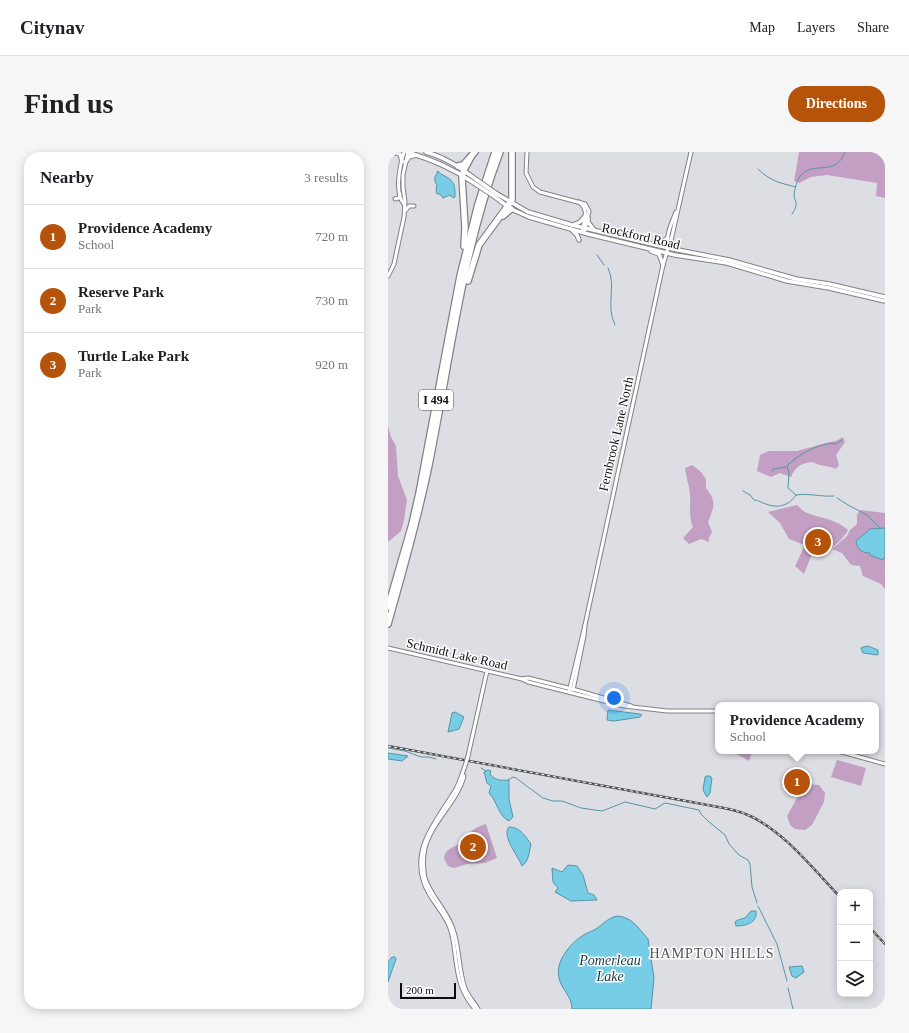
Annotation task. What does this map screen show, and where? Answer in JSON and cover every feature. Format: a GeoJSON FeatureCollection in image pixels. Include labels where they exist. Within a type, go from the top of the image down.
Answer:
{"type":"FeatureCollection","features":[{"type":"Feature","properties":{"kind":"highway","name":"I 494"},"geometry":{"type":"LineString","coordinates":[[388,607],[412,524],[419,493],[460,276],[478,204],[495,152]]}},
{"type":"Feature","properties":{"kind":"highway","name":"I 494"},"geometry":{"type":"LineString","coordinates":[[388,624],[419,510],[429,466],[457,316],[473,243],[500,152]]}},
{"type":"Feature","properties":{"kind":"highway"},"geometry":{"type":"LineString","coordinates":[[457,316],[460,312],[477,251],[482,242],[510,206],[512,196],[512,152]]}},
{"type":"Feature","properties":{"kind":"highway"},"geometry":{"type":"LineString","coordinates":[[460,276],[465,237],[463,173],[474,154]]}},
{"type":"Feature","properties":{"kind":"highway"},"geometry":{"type":"LineString","coordinates":[[458,166],[463,165],[474,154]]}},
{"type":"Feature","properties":{"kind":"main road"},"geometry":{"type":"LineString","coordinates":[[393,152],[400,155],[404,162],[410,156],[423,156]]}},
{"type":"Feature","properties":{"kind":"main road","name":"Rockford Road"},"geometry":{"type":"LineString","coordinates":[[407,152],[423,156],[463,173],[529,218],[584,230],[635,245],[729,260],[792,278],[829,284],[885,297]]}},
{"type":"Feature","properties":{"kind":"main road","name":"Rockford Road"},"geometry":{"type":"LineString","coordinates":[[426,152],[442,157],[458,166],[463,173]]}},
{"type":"Feature","properties":{"kind":"main road"},"geometry":{"type":"LineString","coordinates":[[432,152],[442,157]]}},
{"type":"Feature","properties":{"kind":"main road","name":"Rockford Road"},"geometry":{"type":"LineString","coordinates":[[510,206],[572,227]]}},
{"type":"Feature","properties":{"kind":"main road"},"geometry":{"type":"LineString","coordinates":[[579,240],[572,227],[587,217],[590,226],[597,232]]}},
{"type":"Feature","properties":{"kind":"main road","name":"Rockford Road"},"geometry":{"type":"LineString","coordinates":[[584,230],[655,245],[667,250],[727,263],[787,281],[829,288],[885,301]]}},
{"type":"Feature","properties":{"kind":"main road"},"geometry":{"type":"LineString","coordinates":[[655,245],[668,238]]}},
{"type":"Feature","properties":{"kind":"main road"},"geometry":{"type":"LineString","coordinates":[[635,245],[658,253],[662,259],[663,265]]}},
{"type":"Feature","properties":{"kind":"street"},"geometry":{"type":"LineString","coordinates":[[404,204],[401,201],[399,178],[407,152]]}},
{"type":"Feature","properties":{"kind":"street"},"geometry":{"type":"LineString","coordinates":[[527,152],[526,173],[533,187],[540,192],[582,202],[587,206],[589,211],[584,230]]}},
{"type":"Feature","properties":{"kind":"street","name":"Fernbrook Lane North"},"geometry":{"type":"LineString","coordinates":[[571,690],[584,636],[585,625],[663,265],[670,245],[691,152]]}},
{"type":"Feature","properties":{"kind":"street"},"geometry":{"type":"LineString","coordinates":[[388,276],[394,264],[405,211],[403,179],[404,162]]}},
{"type":"Feature","properties":{"kind":"street"},"geometry":{"type":"LineString","coordinates":[[395,199],[399,198],[400,194]]}},
{"type":"Feature","properties":{"kind":"street"},"geometry":{"type":"LineString","coordinates":[[405,211],[409,206],[414,206]]}},
{"type":"Feature","properties":{"kind":"street","name":"Fernbrook Lane North"},"geometry":{"type":"LineString","coordinates":[[667,250],[666,244],[670,228],[677,211]]}},
{"type":"Feature","properties":{"kind":"street","name":"Schmidt Lake Road"},"geometry":{"type":"LineString","coordinates":[[388,648],[522,679],[528,678],[631,706],[667,711],[715,711]]}},
{"type":"Feature","properties":{"kind":"street"},"geometry":{"type":"LineString","coordinates":[[475,1009],[466,996],[461,985],[451,930],[444,916],[426,889],[422,878],[421,862],[423,845],[427,835],[458,785],[465,766],[487,671]]}},
{"type":"Feature","properties":{"kind":"street"},"geometry":{"type":"LineString","coordinates":[[849,754],[885,764]]}},
{"type":"Feature","properties":{"kind":"street"},"geometry":{"type":"LineString","coordinates":[[465,766],[461,784],[427,842],[423,865],[425,877],[430,889],[446,914],[453,929],[458,946],[464,984],[468,995],[478,1009]]}},
{"type":"Feature","properties":{"kind":"shaded area"},"geometry":{"type":"Polygon","coordinates":[[[799,152],[885,152],[885,198],[876,196],[877,183],[827,175],[811,177],[799,183],[794,181],[799,152]]]}},
{"type":"Feature","properties":{"kind":"shaded area"},"geometry":{"type":"Polygon","coordinates":[[[388,426],[391,437],[396,446],[398,476],[407,500],[401,531],[388,542],[388,426]]]}},
{"type":"Feature","properties":{"kind":"shaded area"},"geometry":{"type":"Polygon","coordinates":[[[843,437],[845,442],[836,455],[839,465],[836,469],[818,465],[813,462],[805,463],[799,466],[791,477],[780,473],[771,477],[757,471],[760,455],[769,451],[797,451],[836,441],[843,437]]]}},
{"type":"Feature","properties":{"kind":"shaded area"},"geometry":{"type":"Polygon","coordinates":[[[692,465],[700,471],[706,479],[706,488],[712,497],[712,512],[708,522],[712,532],[709,542],[701,539],[689,544],[683,538],[693,527],[690,515],[690,493],[685,468],[692,465]]]}},
{"type":"Feature","properties":{"kind":"shaded area"},"geometry":{"type":"Polygon","coordinates":[[[797,505],[807,513],[838,523],[848,530],[839,541],[830,548],[825,549],[815,547],[804,574],[795,566],[805,545],[789,539],[780,523],[768,512],[797,505]]]}},
{"type":"Feature","properties":{"kind":"shaded area"},"geometry":{"type":"Polygon","coordinates":[[[860,510],[885,513],[885,589],[881,584],[863,576],[860,566],[851,565],[842,553],[832,549],[847,536],[850,530],[857,524],[857,515],[860,510]]]}},
{"type":"Feature","properties":{"kind":"shaded area"},"geometry":{"type":"Polygon","coordinates":[[[737,754],[752,754],[749,761],[737,754]]]}},
{"type":"Feature","properties":{"kind":"shaded area"},"geometry":{"type":"Polygon","coordinates":[[[837,760],[866,768],[861,786],[831,777],[837,760]]]}},
{"type":"Feature","properties":{"kind":"shaded area"},"geometry":{"type":"Polygon","coordinates":[[[805,784],[819,785],[825,793],[824,802],[812,825],[805,830],[795,829],[790,825],[787,816],[805,784]]]}},
{"type":"Feature","properties":{"kind":"shaded area"},"geometry":{"type":"Polygon","coordinates":[[[486,824],[497,858],[485,863],[467,864],[454,868],[448,866],[444,858],[446,852],[460,843],[475,829],[486,824]]]}},
{"type":"Feature","properties":{"kind":"water"},"geometry":{"type":"Polygon","coordinates":[[[438,171],[454,184],[455,197],[453,198],[450,195],[443,198],[440,194],[437,194],[435,176],[438,171]]]}},
{"type":"Feature","properties":{"kind":"water"},"geometry":{"type":"Polygon","coordinates":[[[885,528],[885,556],[883,560],[870,555],[870,553],[862,551],[859,548],[856,541],[870,529],[885,528]]]}},
{"type":"Feature","properties":{"kind":"water"},"geometry":{"type":"Polygon","coordinates":[[[868,646],[878,650],[878,655],[863,653],[861,648],[868,646]]]}},
{"type":"Feature","properties":{"kind":"water"},"geometry":{"type":"Polygon","coordinates":[[[608,710],[642,715],[640,717],[614,721],[607,720],[608,710]]]}},
{"type":"Feature","properties":{"kind":"water"},"geometry":{"type":"Polygon","coordinates":[[[455,712],[464,717],[459,729],[448,732],[452,713],[455,712]]]}},
{"type":"Feature","properties":{"kind":"water"},"geometry":{"type":"Polygon","coordinates":[[[388,753],[408,756],[402,761],[388,759],[388,753]]]}},
{"type":"Feature","properties":{"kind":"water"},"geometry":{"type":"Polygon","coordinates":[[[488,770],[491,771],[490,774],[496,779],[509,780],[509,799],[513,817],[509,821],[500,812],[489,793],[491,786],[487,783],[484,772],[488,770]]]}},
{"type":"Feature","properties":{"kind":"water"},"geometry":{"type":"Polygon","coordinates":[[[707,776],[712,778],[710,793],[707,797],[703,790],[705,777],[707,776]]]}},
{"type":"Feature","properties":{"kind":"water"},"geometry":{"type":"Polygon","coordinates":[[[509,827],[519,830],[531,844],[527,859],[522,866],[507,836],[509,827]]]}},
{"type":"Feature","properties":{"kind":"water"},"geometry":{"type":"Polygon","coordinates":[[[568,865],[577,866],[583,875],[588,893],[594,895],[597,900],[571,901],[555,892],[558,888],[553,882],[552,868],[562,872],[568,865]]]}},
{"type":"Feature","properties":{"kind":"water"},"geometry":{"type":"Polygon","coordinates":[[[751,911],[756,911],[753,921],[736,926],[735,922],[745,918],[751,911]]]}},
{"type":"Feature","properties":{"kind":"water","name":"Pomerleau Lake"},"geometry":{"type":"Polygon","coordinates":[[[617,916],[630,920],[648,939],[654,978],[651,1009],[572,1009],[572,1004],[559,978],[558,972],[561,960],[572,944],[577,940],[608,920],[617,916]]]}},
{"type":"Feature","properties":{"kind":"water"},"geometry":{"type":"Polygon","coordinates":[[[392,957],[395,957],[396,959],[388,982],[388,962],[392,957]]]}},
{"type":"Feature","properties":{"kind":"water"},"geometry":{"type":"Polygon","coordinates":[[[802,966],[804,972],[796,978],[792,976],[789,967],[802,966]]]}},
{"type":"Feature","properties":{"kind":"waterway"},"geometry":{"type":"LineString","coordinates":[[792,214],[796,204],[794,196],[795,188],[801,175],[812,169],[830,167],[836,164],[841,160],[845,152]]}},
{"type":"Feature","properties":{"kind":"waterway"},"geometry":{"type":"LineString","coordinates":[[758,169],[771,179],[796,187]]}},
{"type":"Feature","properties":{"kind":"waterway"},"geometry":{"type":"LineString","coordinates":[[597,255],[604,265]]}},
{"type":"Feature","properties":{"kind":"waterway"},"geometry":{"type":"LineString","coordinates":[[608,268],[611,282],[611,310],[615,325]]}},
{"type":"Feature","properties":{"kind":"waterway"},"geometry":{"type":"LineString","coordinates":[[796,495],[788,488],[789,473],[787,466],[803,453],[824,445],[836,444],[842,440]]}},
{"type":"Feature","properties":{"kind":"waterway"},"geometry":{"type":"LineString","coordinates":[[772,471],[773,469],[786,467]]}},
{"type":"Feature","properties":{"kind":"waterway"},"geometry":{"type":"LineString","coordinates":[[743,491],[750,495],[754,500],[775,506],[787,504],[796,495],[806,494],[834,496]]}},
{"type":"Feature","properties":{"kind":"waterway"},"geometry":{"type":"LineString","coordinates":[[837,498],[867,515],[880,528]]}},
{"type":"Feature","properties":{"kind":"waterway"},"geometry":{"type":"LineString","coordinates":[[388,748],[405,751],[421,757],[436,759]]}},
{"type":"Feature","properties":{"kind":"waterway"},"geometry":{"type":"LineString","coordinates":[[481,768],[486,771]]}},
{"type":"Feature","properties":{"kind":"waterway"},"geometry":{"type":"LineString","coordinates":[[508,780],[513,777],[516,778],[543,798],[553,801],[562,801],[581,808],[602,811],[625,802],[655,809],[665,803],[699,810],[708,821],[725,835],[729,844],[739,855],[748,860],[750,864],[752,887],[757,903]]}},
{"type":"Feature","properties":{"kind":"waterway"},"geometry":{"type":"LineString","coordinates":[[758,906],[777,944],[787,981]]}},
{"type":"Feature","properties":{"kind":"waterway"},"geometry":{"type":"LineString","coordinates":[[788,988],[793,1009]]}},
{"type":"Feature","properties":{"kind":"railway"},"geometry":{"type":"LineString","coordinates":[[388,746],[740,812],[761,822],[786,840],[837,894]]}},
{"type":"Feature","properties":{"kind":"railway"},"geometry":{"type":"LineString","coordinates":[[873,931],[885,944]]}},
{"type":"Feature","properties":{"kind":"place","name":"Turtle Lake Park"},"geometry":{"type":"Point","coordinates":[818,542]}},
{"type":"Feature","properties":{"kind":"place","name":"Providence Academy"},"geometry":{"type":"Point","coordinates":[797,782]}},
{"type":"Feature","properties":{"kind":"place","name":"Reserve Park"},"geometry":{"type":"Point","coordinates":[473,847]}},
{"type":"Feature","properties":{"kind":"district","name":"HAMPTON HILLS"},"geometry":{"type":"Point","coordinates":[712,953]}}]}
